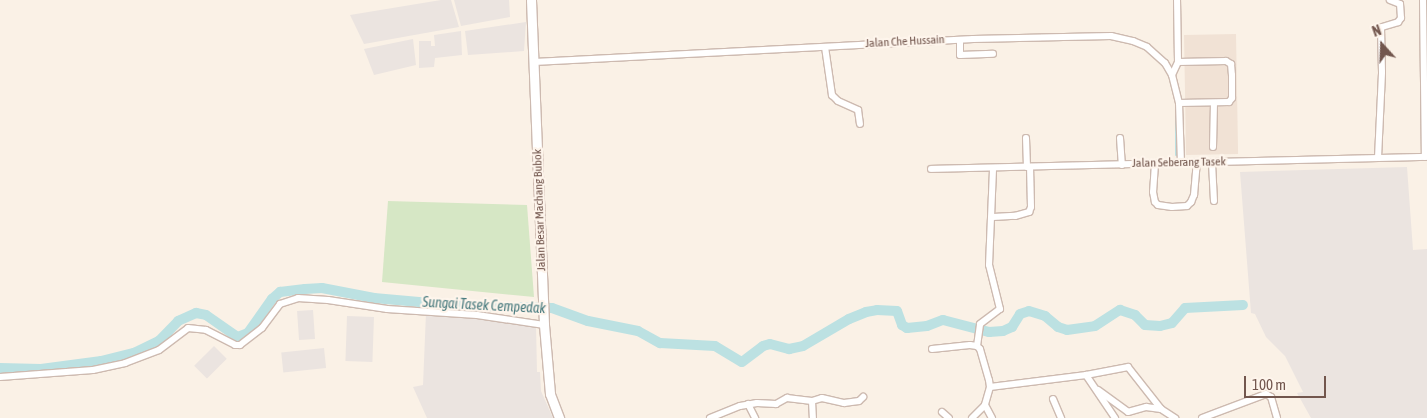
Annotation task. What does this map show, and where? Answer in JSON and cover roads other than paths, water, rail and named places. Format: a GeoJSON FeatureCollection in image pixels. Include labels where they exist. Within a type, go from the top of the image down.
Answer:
{"type":"FeatureCollection","features":[{"type":"Feature","properties":{"kind":"main road","name":"Jalan Besar Machang Bubok"},"geometry":{"type":"LineString","coordinates":[[532,0],[544,325],[550,394],[559,418]]}},
{"type":"Feature","properties":{"kind":"street"},"geometry":{"type":"LineString","coordinates":[[1172,75],[1178,62],[1177,0]]}},
{"type":"Feature","properties":{"kind":"street"},"geometry":{"type":"LineString","coordinates":[[1378,158],[1382,72],[1381,29],[1398,22],[1401,18],[1400,4],[1390,0]]}},
{"type":"Feature","properties":{"kind":"street"},"geometry":{"type":"LineString","coordinates":[[1423,0],[1426,157]]}},
{"type":"Feature","properties":{"kind":"street","name":"Jalan Che Hussain"},"geometry":{"type":"LineString","coordinates":[[534,62],[960,40],[1118,37],[1147,47],[1165,63],[1172,75],[1179,103],[1181,163]]}},
{"type":"Feature","properties":{"kind":"street"},"geometry":{"type":"LineString","coordinates":[[960,40],[960,55],[992,54]]}},
{"type":"Feature","properties":{"kind":"street"},"geometry":{"type":"LineString","coordinates":[[825,48],[832,95],[838,101],[858,110],[860,124]]}},
{"type":"Feature","properties":{"kind":"street"},"geometry":{"type":"LineString","coordinates":[[1178,62],[1229,62],[1231,64],[1232,98],[1229,102],[1179,103]]}},
{"type":"Feature","properties":{"kind":"street"},"geometry":{"type":"LineString","coordinates":[[1213,147],[1214,103]]}},
{"type":"Feature","properties":{"kind":"street"},"geometry":{"type":"LineString","coordinates":[[993,217],[1016,216],[1029,212],[1031,207],[1026,138]]}},
{"type":"Feature","properties":{"kind":"street"},"geometry":{"type":"LineString","coordinates":[[1120,138],[1122,165]]}},
{"type":"Feature","properties":{"kind":"street","name":"Jalan Seberang Tasek"},"geometry":{"type":"LineString","coordinates":[[931,169],[1426,157]]}},
{"type":"Feature","properties":{"kind":"street"},"geometry":{"type":"LineString","coordinates":[[1155,164],[1153,192],[1155,202],[1158,205],[1172,207],[1187,206],[1194,195],[1197,163]]}},
{"type":"Feature","properties":{"kind":"street"},"geometry":{"type":"LineString","coordinates":[[1212,163],[1214,201]]}},
{"type":"Feature","properties":{"kind":"street"},"geometry":{"type":"LineString","coordinates":[[976,346],[980,324],[998,313],[1000,309],[989,266],[993,217],[993,168]]}},
{"type":"Feature","properties":{"kind":"street"},"geometry":{"type":"LineString","coordinates":[[0,377],[84,371],[125,363],[159,350],[188,328],[206,330],[235,345],[240,344],[247,342],[262,328],[280,304],[298,298],[328,300],[387,309],[477,315],[544,325]]}},
{"type":"Feature","properties":{"kind":"street"},"geometry":{"type":"LineString","coordinates":[[932,349],[970,345],[980,349],[990,386],[985,405],[972,418]]}},
{"type":"Feature","properties":{"kind":"street"},"geometry":{"type":"LineString","coordinates":[[990,386],[1086,375],[1128,367],[1161,409],[1176,418]]}},
{"type":"Feature","properties":{"kind":"street"},"geometry":{"type":"LineString","coordinates":[[1086,375],[1098,390],[1115,418]]}},
{"type":"Feature","properties":{"kind":"street"},"geometry":{"type":"LineString","coordinates":[[1098,390],[1128,412],[1146,407],[1161,409]]}},
{"type":"Feature","properties":{"kind":"street"},"geometry":{"type":"LineString","coordinates":[[1202,418],[1266,394],[1271,397],[1277,418]]}},
{"type":"Feature","properties":{"kind":"street"},"geometry":{"type":"LineString","coordinates":[[710,418],[748,404],[776,404],[787,398],[812,401],[822,398],[844,403],[859,401],[862,397]]}},
{"type":"Feature","properties":{"kind":"street"},"geometry":{"type":"LineString","coordinates":[[1053,399],[1061,418]]}},
{"type":"Feature","properties":{"kind":"street"},"geometry":{"type":"LineString","coordinates":[[812,401],[813,418]]}},
{"type":"Feature","properties":{"kind":"street"},"geometry":{"type":"LineString","coordinates":[[748,404],[755,418]]}},
{"type":"Feature","properties":{"kind":"street"},"geometry":{"type":"LineString","coordinates":[[985,405],[992,418]]}},
{"type":"Feature","properties":{"kind":"street"},"geometry":{"type":"LineString","coordinates":[[942,412],[949,418]]}},
{"type":"Feature","properties":{"kind":"waterway"},"geometry":{"type":"LineString","coordinates":[[1176,117],[1176,155]]}},
{"type":"Feature","properties":{"kind":"waterway","name":"Sungai Tasek Cempedak"},"geometry":{"type":"LineString","coordinates":[[0,368],[41,369],[101,361],[134,353],[159,341],[178,321],[196,313],[206,315],[238,337],[248,333],[272,299],[280,292],[322,288],[374,298],[453,305],[552,308],[588,321],[638,331],[660,343],[715,346],[742,362],[763,346],[770,344],[789,349],[803,346],[849,319],[877,310],[897,311],[902,325],[907,328],[927,326],[943,320],[989,332],[1003,331],[1012,327],[1020,314],[1029,311],[1045,316],[1058,327],[1067,330],[1095,326],[1120,310],[1135,315],[1145,325],[1160,326],[1172,323],[1185,308],[1243,305]]}}]}
